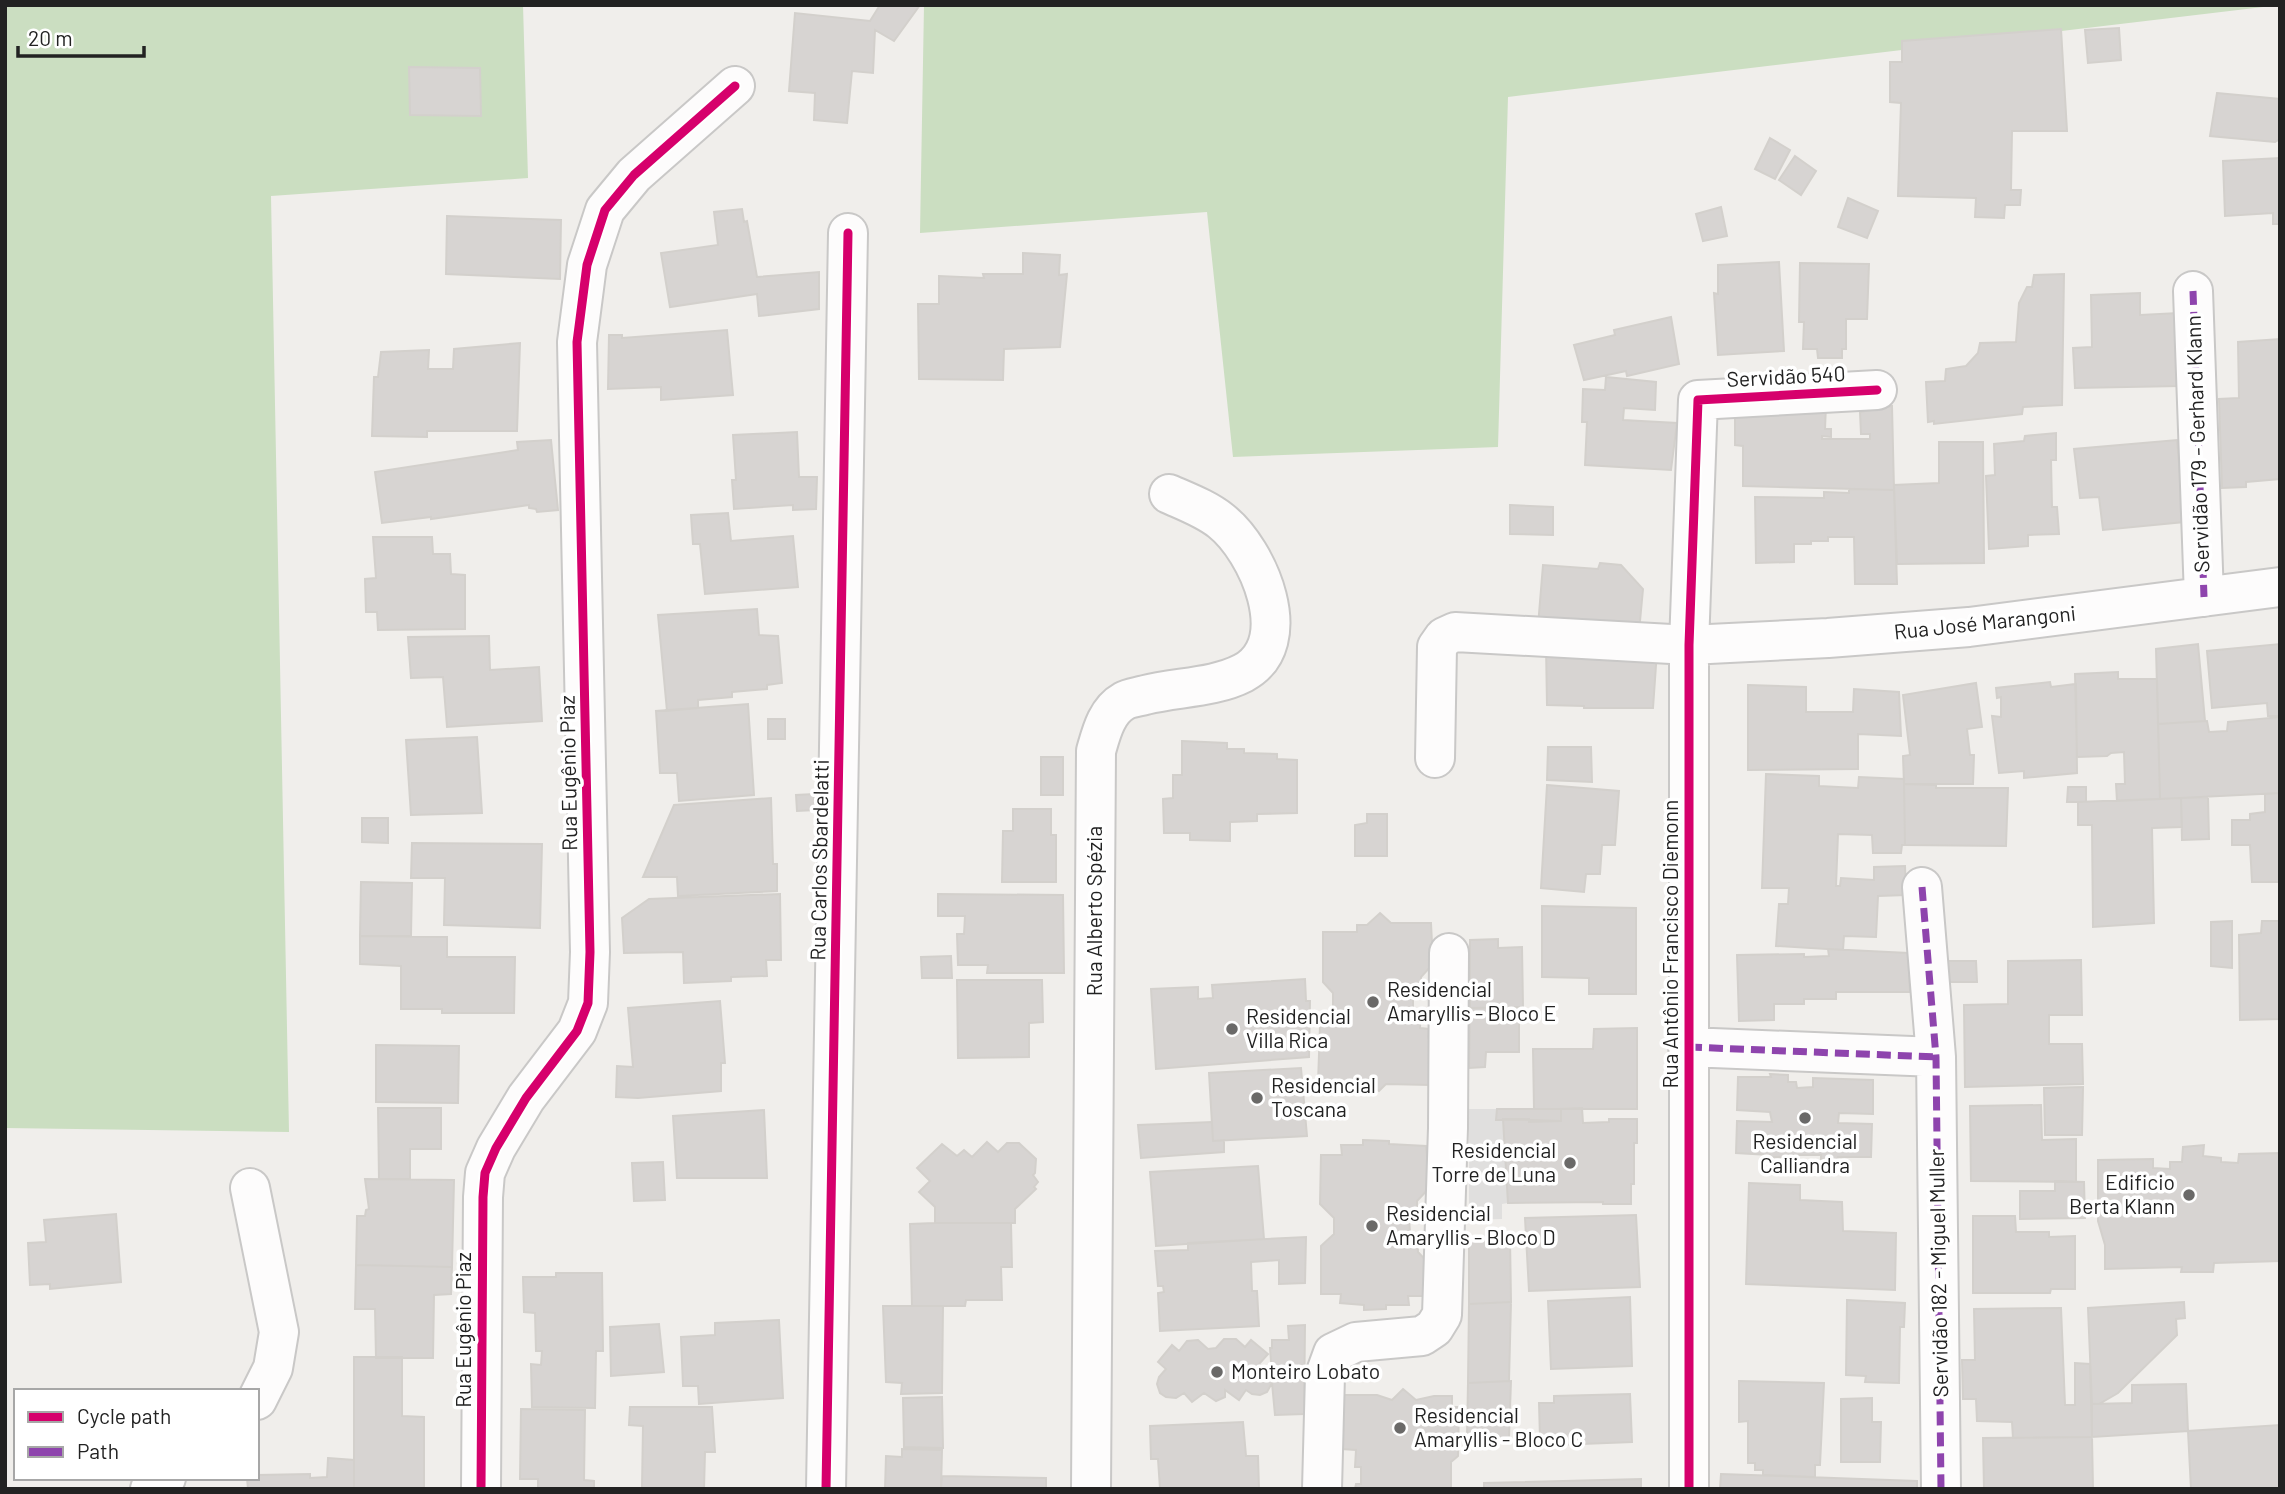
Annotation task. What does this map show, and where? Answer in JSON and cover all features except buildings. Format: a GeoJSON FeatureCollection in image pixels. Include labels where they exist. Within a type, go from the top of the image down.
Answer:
{"type":"FeatureCollection","features":[{"type":"Feature","properties":{"kind":"street","name":"Rua Eugênio Piaz"},"geometry":{"type":"LineString","coordinates":[[481,1489],[482,1197],[485,1173],[526,1098],[577,1031],[588,1003],[590,938],[577,342],[587,265],[605,210],[634,175],[736,86]]}},
{"type":"Feature","properties":{"kind":"street","name":"Rua Carlos Sbardelatti"},"geometry":{"type":"LineString","coordinates":[[826,1489],[848,233]]}},
{"type":"Feature","properties":{"kind":"street","name":"Servidão 179 - Gerhard Klann"},"geometry":{"type":"LineString","coordinates":[[2193,291],[2204,597]]}},
{"type":"Feature","properties":{"kind":"street","name":"Servidão 540"},"geometry":{"type":"LineString","coordinates":[[1698,400],[1877,390]]}},
{"type":"Feature","properties":{"kind":"street","name":"Rua Antônio Francisco Diemonn"},"geometry":{"type":"LineString","coordinates":[[1689,1489],[1689,645],[1698,400]]}},
{"type":"Feature","properties":{"kind":"street","name":"Rua Alberto Spézia"},"geometry":{"type":"LineString","coordinates":[[1091,1489],[1096,751],[1105,722],[1123,701],[1244,673],[1265,655],[1272,624],[1264,585],[1247,548],[1222,522],[1202,509],[1169,494]]}},
{"type":"Feature","properties":{"kind":"street","name":"Rua José Marangoni"},"geometry":{"type":"LineString","coordinates":[[1435,758],[1437,647],[1444,637],[1455,632],[1689,645],[1828,638],[1969,627],[2280,587]]}},
{"type":"Feature","properties":{"kind":"street","name":"Servidão 182 - Miguel Muller"},"geometry":{"type":"LineString","coordinates":[[1922,887],[1936,1057],[1941,1489]]}},
{"type":"Feature","properties":{"kind":"street"},"geometry":{"type":"LineString","coordinates":[[1322,1489],[1325,1375],[1333,1353],[1356,1342],[1422,1336],[1434,1328],[1442,1315],[1448,1128],[1449,953]]}},
{"type":"Feature","properties":{"kind":"street"},"geometry":{"type":"LineString","coordinates":[[1688,1047],[1936,1057]]}},
{"type":"Feature","properties":{"kind":"street"},"geometry":{"type":"LineString","coordinates":[[250,1188],[279,1332],[273,1368],[259,1396]]}},
{"type":"Feature","properties":{"kind":"green space"},"geometry":{"type":"Polygon","coordinates":[[[5,5],[523,5],[528,178],[271,196],[289,1132],[5,1128],[5,5]]]}},
{"type":"Feature","properties":{"kind":"green space"},"geometry":{"type":"Polygon","coordinates":[[[924,5],[2280,5],[1508,97],[1498,447],[1233,457],[1207,212],[920,233],[924,5]]]}},
{"type":"Feature","properties":{"kind":"shaded area"},"geometry":{"type":"Polygon","coordinates":[[[1469,1109],[1497,1109],[1496,1120],[1503,1119],[1508,1203],[1502,1204],[1502,1219],[1469,1220],[1469,1109]]]}},
{"type":"Feature","properties":{"kind":"marked path"},"geometry":{"type":"LineString","coordinates":[[2193,291],[2204,597]]}},
{"type":"Feature","properties":{"kind":"marked path"},"geometry":{"type":"LineString","coordinates":[[1922,887],[1936,1057],[1941,1489]]}},
{"type":"Feature","properties":{"kind":"marked path"},"geometry":{"type":"LineString","coordinates":[[1688,1047],[1936,1057]]}},
{"type":"Feature","properties":{"kind":"cycle path"},"geometry":{"type":"LineString","coordinates":[[481,1489],[485,1173],[496,1148],[526,1098],[577,1031],[588,1003],[590,952],[577,342],[587,265],[605,210],[634,175],[735,86]]}},
{"type":"Feature","properties":{"kind":"cycle path"},"geometry":{"type":"LineString","coordinates":[[826,1489],[848,233]]}},
{"type":"Feature","properties":{"kind":"cycle path"},"geometry":{"type":"LineString","coordinates":[[1689,1489],[1689,645],[1698,400],[1877,390]]}},
{"type":"Feature","properties":{"kind":"place","name":"Residencial Amaryllis - Bloco E"},"geometry":{"type":"Point","coordinates":[1373,1002]}},
{"type":"Feature","properties":{"kind":"place","name":"Residencial Villa Rica"},"geometry":{"type":"Point","coordinates":[1232,1029]}},
{"type":"Feature","properties":{"kind":"place","name":"Residencial Toscana"},"geometry":{"type":"Point","coordinates":[1257,1098]}},
{"type":"Feature","properties":{"kind":"place","name":"Residencial Calliandra"},"geometry":{"type":"Point","coordinates":[1805,1118]}},
{"type":"Feature","properties":{"kind":"place","name":"Residencial Torre de Luna"},"geometry":{"type":"Point","coordinates":[1570,1163]}},
{"type":"Feature","properties":{"kind":"place","name":"Edificio Berta Klann"},"geometry":{"type":"Point","coordinates":[2189,1195]}},
{"type":"Feature","properties":{"kind":"place","name":"Residencial Amaryllis - Bloco D"},"geometry":{"type":"Point","coordinates":[1372,1226]}},
{"type":"Feature","properties":{"kind":"place","name":"Monteiro Lobato"},"geometry":{"type":"Point","coordinates":[1217,1372]}},
{"type":"Feature","properties":{"kind":"place","name":"Residencial Amaryllis - Bloco C"},"geometry":{"type":"Point","coordinates":[1400,1428]}}]}
